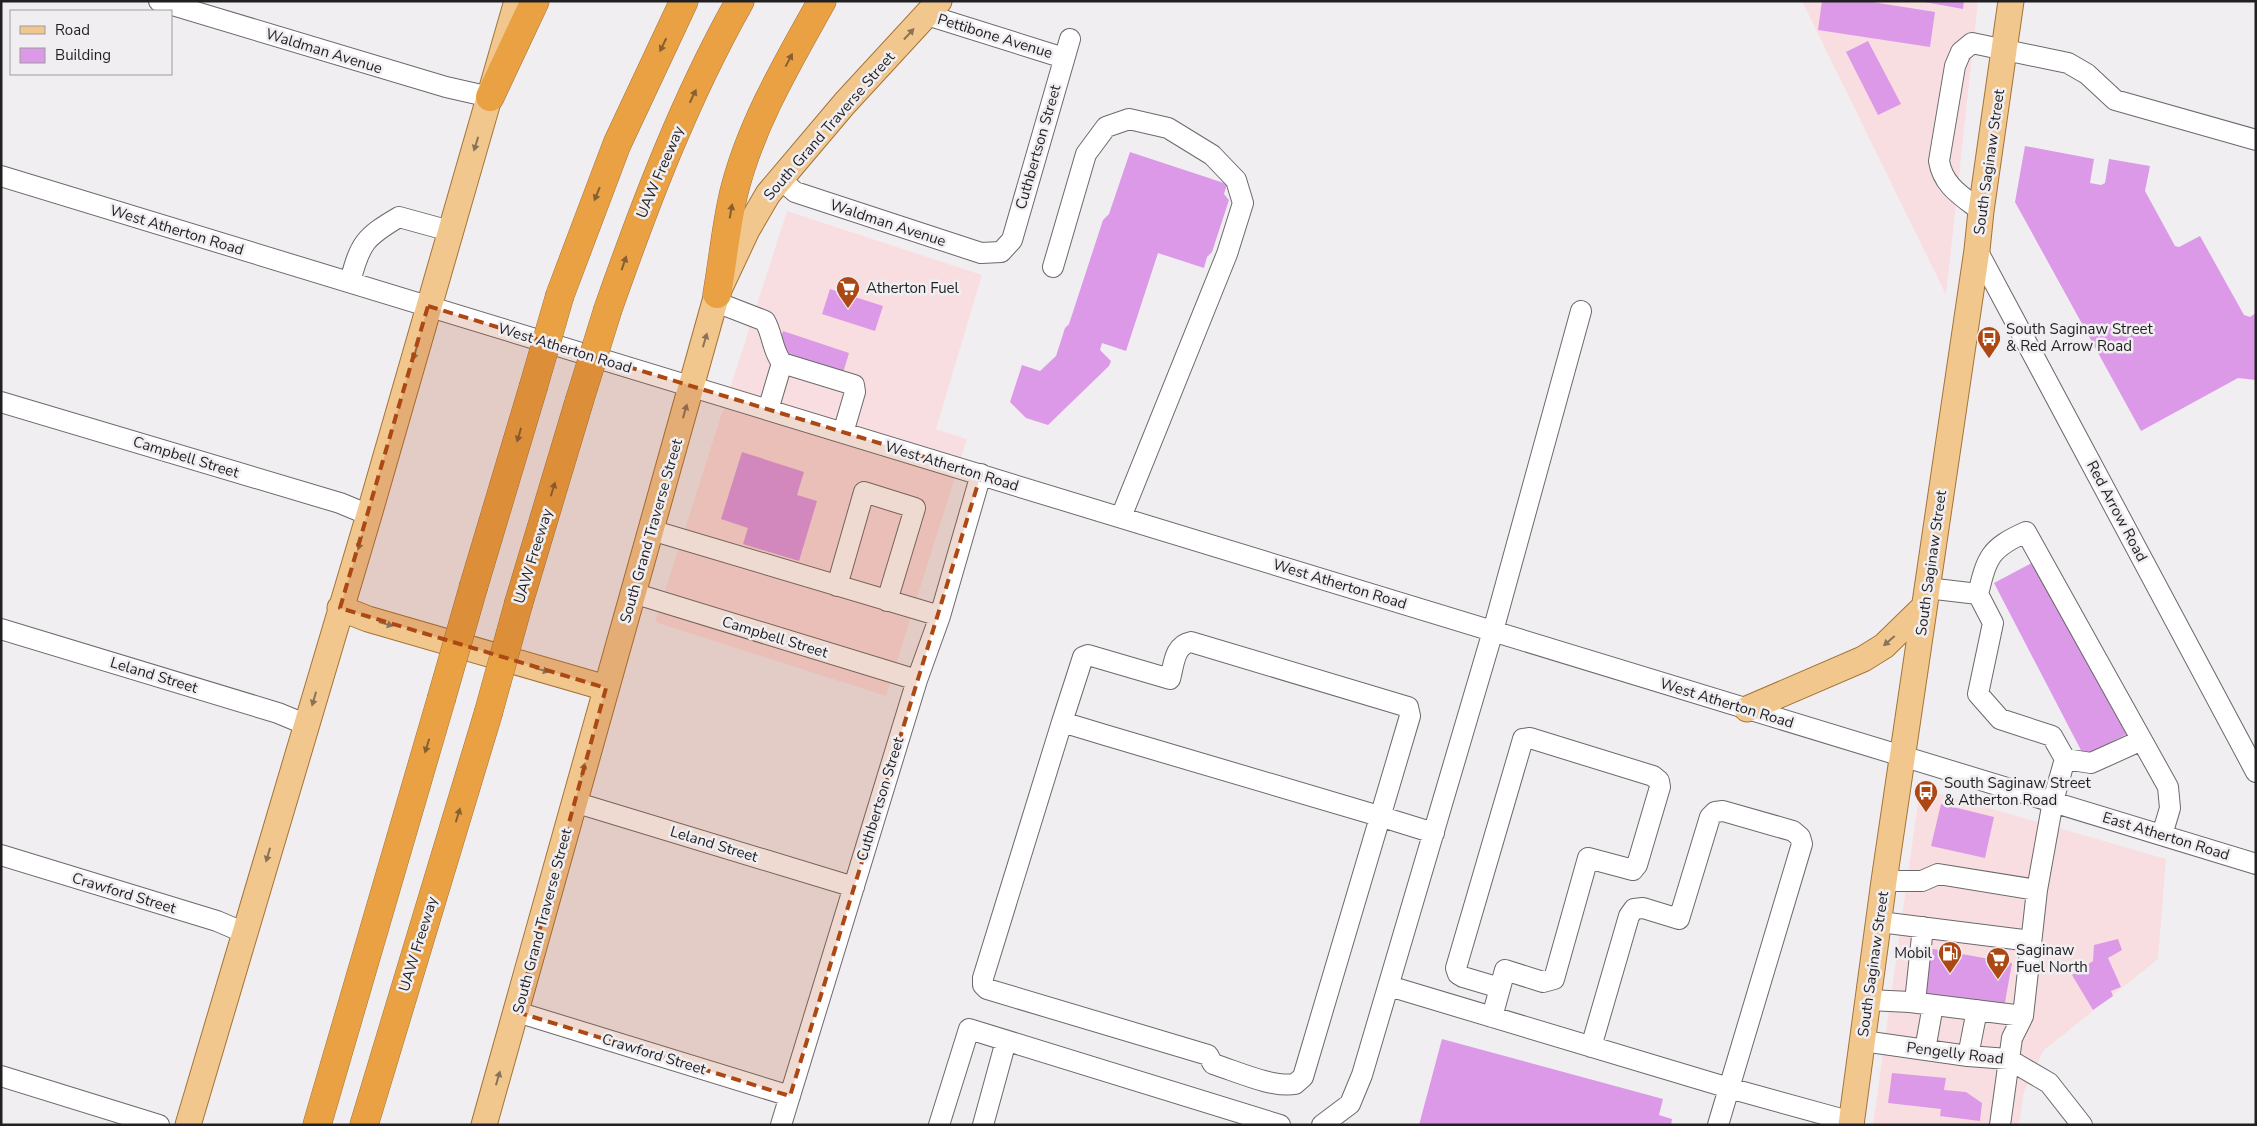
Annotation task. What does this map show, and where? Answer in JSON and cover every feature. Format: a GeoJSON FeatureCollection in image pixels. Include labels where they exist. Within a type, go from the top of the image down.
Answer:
{"type":"FeatureCollection","features":[{"type":"Feature","properties":{"kind":"highway"},"geometry":{"type":"LineString","coordinates":[[490,97],[535,1]]}},
{"type":"Feature","properties":{"kind":"highway"},"geometry":{"type":"LineString","coordinates":[[317,1125],[560,295],[617,144],[684,1]]}},
{"type":"Feature","properties":{"kind":"highway","name":"UAW Freeway"},"geometry":{"type":"LineString","coordinates":[[364,1125],[608,309],[665,158],[740,1]]}},
{"type":"Feature","properties":{"kind":"highway"},"geometry":{"type":"LineString","coordinates":[[717,298],[734,192],[752,138],[778,82],[822,1]]}},
{"type":"Feature","properties":{"kind":"highway"},"geometry":{"type":"LineString","coordinates":[[298,1125],[333,1031],[403,827]]}},
{"type":"Feature","properties":{"kind":"highway"},"geometry":{"type":"LineString","coordinates":[[382,1125],[406,1033],[444,862]]}},
{"type":"Feature","properties":{"kind":"main road"},"geometry":{"type":"LineString","coordinates":[[188,1125],[369,514],[517,1]]}},
{"type":"Feature","properties":{"kind":"main road","name":"South Saginaw Street"},"geometry":{"type":"LineString","coordinates":[[1852,1123],[1884,881],[1977,250],[2011,1]]}},
{"type":"Feature","properties":{"kind":"main road","name":"South Grand Traverse Street"},"geometry":{"type":"LineString","coordinates":[[484,1125],[517,1012],[632,593],[717,298],[746,230],[768,194],[845,103],[933,8]]}},
{"type":"Feature","properties":{"kind":"main road"},"geometry":{"type":"LineString","coordinates":[[1747,709],[1869,656],[1884,646],[1925,598]]}},
{"type":"Feature","properties":{"kind":"main road"},"geometry":{"type":"LineString","coordinates":[[340,608],[368,619],[606,688]]}},
{"type":"Feature","properties":{"kind":"street","name":"Waldman Avenue"},"geometry":{"type":"LineString","coordinates":[[159,1],[446,87],[490,97]]}},
{"type":"Feature","properties":{"kind":"street","name":"Pettibone Avenue"},"geometry":{"type":"LineString","coordinates":[[933,8],[1067,48]]}},
{"type":"Feature","properties":{"kind":"street"},"geometry":{"type":"LineString","coordinates":[[1981,211],[1950,187],[1941,175],[1939,161],[1955,66],[1961,52],[1972,43],[2004,48],[2068,63],[2087,74],[2115,100],[2256,140]]}},
{"type":"Feature","properties":{"kind":"street","name":"Cuthbertson Street"},"geometry":{"type":"LineString","coordinates":[[1001,252],[1012,240],[1067,48]]}},
{"type":"Feature","properties":{"kind":"street"},"geometry":{"type":"LineString","coordinates":[[1053,266],[1086,154],[1106,126],[1129,119],[1168,128],[1212,155],[1236,180],[1243,203],[1227,254],[1121,517]]}},
{"type":"Feature","properties":{"kind":"street","name":"West Atherton Road"},"geometry":{"type":"LineString","coordinates":[[1,176],[1903,756]]}},
{"type":"Feature","properties":{"kind":"street","name":"Waldman Avenue"},"geometry":{"type":"LineString","coordinates":[[780,179],[795,192],[981,254],[1001,252]]}},
{"type":"Feature","properties":{"kind":"street"},"geometry":{"type":"LineString","coordinates":[[350,282],[358,252],[373,232],[399,217],[450,231]]}},
{"type":"Feature","properties":{"kind":"street","name":"Red Arrow Road"},"geometry":{"type":"LineString","coordinates":[[1977,250],[2256,772]]}},
{"type":"Feature","properties":{"kind":"street"},"geometry":{"type":"LineString","coordinates":[[717,298],[765,321],[771,331],[774,352],[782,363],[854,385],[855,392],[843,433]]}},
{"type":"Feature","properties":{"kind":"street"},"geometry":{"type":"LineString","coordinates":[[1322,1125],[1350,1104],[1362,1075],[1493,631],[1580,311]]}},
{"type":"Feature","properties":{"kind":"street"},"geometry":{"type":"LineString","coordinates":[[768,410],[782,363]]}},
{"type":"Feature","properties":{"kind":"street","name":"Campbell Street"},"geometry":{"type":"LineString","coordinates":[[1,402],[340,503],[369,514]]}},
{"type":"Feature","properties":{"kind":"street","name":"Cuthbertson Street"},"geometry":{"type":"LineString","coordinates":[[781,1125],[917,680],[940,616],[981,474]]}},
{"type":"Feature","properties":{"kind":"street"},"geometry":{"type":"LineString","coordinates":[[837,586],[864,492],[915,508],[887,601]]}},
{"type":"Feature","properties":{"kind":"street"},"geometry":{"type":"LineString","coordinates":[[651,530],[940,616]]}},
{"type":"Feature","properties":{"kind":"street"},"geometry":{"type":"LineString","coordinates":[[2000,1125],[2012,1038],[2023,1016],[2037,890],[2053,801],[2065,759],[2052,736],[2000,719],[1978,694],[1993,623],[1978,594],[1985,566],[2002,543],[2026,532],[2168,787],[2170,808],[2162,835]]}},
{"type":"Feature","properties":{"kind":"street","name":"Campbell Street"},"geometry":{"type":"LineString","coordinates":[[632,593],[917,680]]}},
{"type":"Feature","properties":{"kind":"street"},"geometry":{"type":"LineString","coordinates":[[1925,598],[1978,594]]}},
{"type":"Feature","properties":{"kind":"street","name":"Leland Street"},"geometry":{"type":"LineString","coordinates":[[1,629],[278,713],[306,724]]}},
{"type":"Feature","properties":{"kind":"street"},"geometry":{"type":"LineString","coordinates":[[1191,642],[1408,707],[1410,716],[1302,1077],[1295,1084],[1285,1086],[1213,1064],[1208,1055],[987,989],[983,985],[983,978],[1062,722],[1080,662],[1088,655],[1170,679],[1178,649],[1183,643],[1191,642]]}},
{"type":"Feature","properties":{"kind":"street"},"geometry":{"type":"LineString","coordinates":[[1062,722],[1434,833]]}},
{"type":"Feature","properties":{"kind":"street"},"geometry":{"type":"LineString","coordinates":[[1492,1017],[1505,970],[1543,982],[1554,979],[1588,858],[1626,870],[1633,870],[1637,865],[1660,788],[1659,781],[1653,776],[1530,738],[1523,739],[1456,968],[1458,974],[1463,977],[1500,988]]}},
{"type":"Feature","properties":{"kind":"street"},"geometry":{"type":"LineString","coordinates":[[2065,759],[2092,763],[2142,740]]}},
{"type":"Feature","properties":{"kind":"street","name":"East Atherton Road"},"geometry":{"type":"LineString","coordinates":[[1903,756],[2256,864]]}},
{"type":"Feature","properties":{"kind":"street","name":"Leland Street"},"geometry":{"type":"LineString","coordinates":[[574,802],[854,886]]}},
{"type":"Feature","properties":{"kind":"street"},"geometry":{"type":"LineString","coordinates":[[1591,1047],[1629,916],[1634,909],[1643,908],[1679,919],[1710,817],[1715,812],[1723,811],[1793,831],[1800,837],[1802,844],[1718,1125]]}},
{"type":"Feature","properties":{"kind":"street","name":"Crawford Street"},"geometry":{"type":"LineString","coordinates":[[1,856],[217,921],[245,933]]}},
{"type":"Feature","properties":{"kind":"street"},"geometry":{"type":"LineString","coordinates":[[1884,881],[1922,881],[1938,874],[2037,890]]}},
{"type":"Feature","properties":{"kind":"street"},"geometry":{"type":"LineString","coordinates":[[1880,922],[2031,941]]}},
{"type":"Feature","properties":{"kind":"street"},"geometry":{"type":"LineString","coordinates":[[1923,927],[1925,1050]]}},
{"type":"Feature","properties":{"kind":"street"},"geometry":{"type":"LineString","coordinates":[[1389,986],[1852,1123]]}},
{"type":"Feature","properties":{"kind":"street"},"geometry":{"type":"LineString","coordinates":[[1869,1000],[1924,1004],[2023,1016]]}},
{"type":"Feature","properties":{"kind":"street"},"geometry":{"type":"LineString","coordinates":[[1968,1056],[1977,1010]]}},
{"type":"Feature","properties":{"kind":"street","name":"Crawford Street"},"geometry":{"type":"LineString","coordinates":[[517,1012],[790,1096]]}},
{"type":"Feature","properties":{"kind":"street"},"geometry":{"type":"LineString","coordinates":[[940,1125],[969,1029],[1280,1125]]}},
{"type":"Feature","properties":{"kind":"street"},"geometry":{"type":"LineString","coordinates":[[983,1125],[1006,1041]]}},
{"type":"Feature","properties":{"kind":"street","name":"Pengelly Road"},"geometry":{"type":"LineString","coordinates":[[1863,1041],[1968,1056],[2008,1059],[2049,1083],[2082,1125]]}},
{"type":"Feature","properties":{"kind":"street"},"geometry":{"type":"LineString","coordinates":[[1,1076],[159,1125]]}},
{"type":"Feature","properties":{"kind":"highlighted area"},"geometry":{"type":"Polygon","coordinates":[[[428,306],[981,474],[790,1096],[517,1012],[606,688],[340,608],[428,306]]]}},
{"type":"Feature","properties":{"kind":"shaded area"},"geometry":{"type":"Polygon","coordinates":[[[1802,1],[1978,1],[1946,295],[1802,1]]]}},
{"type":"Feature","properties":{"kind":"shaded area"},"geometry":{"type":"Polygon","coordinates":[[[787,211],[982,275],[936,429],[967,439],[886,696],[655,622],[787,211]]]}},
{"type":"Feature","properties":{"kind":"shaded area"},"geometry":{"type":"Polygon","coordinates":[[[1920,788],[2166,859],[2158,959],[2044,1050],[2024,1091],[2019,1125],[1873,1125],[1920,788]]]}},
{"type":"Feature","properties":{"kind":"building"},"geometry":{"type":"Polygon","coordinates":[[[1822,1],[1866,1],[1935,12],[1930,47],[1818,30],[1822,1]]]}},
{"type":"Feature","properties":{"kind":"building"},"geometry":{"type":"Polygon","coordinates":[[[1919,1],[1964,1],[1963,9],[1919,1]]]}},
{"type":"Feature","properties":{"kind":"building"},"geometry":{"type":"Polygon","coordinates":[[[1868,41],[1901,104],[1878,115],[1846,52],[1868,41]]]}},
{"type":"Feature","properties":{"kind":"building"},"geometry":{"type":"Polygon","coordinates":[[[2025,146],[2094,159],[2090,183],[2101,185],[2105,183],[2109,159],[2150,166],[2145,191],[2175,246],[2179,247],[2200,236],[2244,315],[2250,317],[2256,313],[2256,380],[2238,378],[2141,431],[2015,202],[2025,146]]]}},
{"type":"Feature","properties":{"kind":"building"},"geometry":{"type":"Polygon","coordinates":[[[1130,152],[1227,184],[1224,194],[1229,200],[1212,252],[1207,257],[1204,268],[1158,253],[1126,351],[1102,343],[1100,350],[1111,361],[1109,366],[1048,425],[1026,418],[1010,402],[1022,365],[1040,371],[1056,356],[1065,328],[1069,324],[1103,220],[1109,214],[1130,152]]]}},
{"type":"Feature","properties":{"kind":"building"},"geometry":{"type":"Polygon","coordinates":[[[830,289],[883,306],[875,331],[822,314],[830,289]]]}},
{"type":"Feature","properties":{"kind":"building"},"geometry":{"type":"Polygon","coordinates":[[[783,331],[849,353],[843,373],[777,351],[783,331]]]}},
{"type":"Feature","properties":{"kind":"building"},"geometry":{"type":"Polygon","coordinates":[[[742,452],[804,472],[797,495],[817,501],[799,561],[743,544],[748,528],[721,519],[742,452]]]}},
{"type":"Feature","properties":{"kind":"building"},"geometry":{"type":"Polygon","coordinates":[[[2039,559],[2129,733],[2084,756],[1994,583],[2039,559]]]}},
{"type":"Feature","properties":{"kind":"building"},"geometry":{"type":"Polygon","coordinates":[[[1941,804],[1994,817],[1985,858],[1931,846],[1941,804]]]}},
{"type":"Feature","properties":{"kind":"building"},"geometry":{"type":"Polygon","coordinates":[[[2118,939],[2122,950],[2108,958],[2121,987],[2111,991],[2113,996],[2093,1010],[2072,975],[2093,961],[2094,945],[2118,939]]]}},
{"type":"Feature","properties":{"kind":"building"},"geometry":{"type":"Polygon","coordinates":[[[1928,948],[2012,963],[2004,1008],[1920,993],[1928,948]]]}},
{"type":"Feature","properties":{"kind":"building"},"geometry":{"type":"Polygon","coordinates":[[[1442,1039],[1663,1099],[1659,1115],[1672,1119],[1671,1125],[1419,1125],[1442,1039]]]}},
{"type":"Feature","properties":{"kind":"building"},"geometry":{"type":"Polygon","coordinates":[[[1892,1073],[1946,1078],[1944,1090],[1966,1092],[1982,1103],[1980,1121],[1940,1116],[1941,1109],[1888,1103],[1892,1073]]]}},
{"type":"Feature","properties":{"kind":"place","name":"Atherton Fuel"},"geometry":{"type":"Point","coordinates":[848,309]}},
{"type":"Feature","properties":{"kind":"place","name":"South Saginaw Street & Red Arrow Road"},"geometry":{"type":"Point","coordinates":[1989,359]}},
{"type":"Feature","properties":{"kind":"place","name":"South Saginaw Street & Atherton Road"},"geometry":{"type":"Point","coordinates":[1926,813]}},
{"type":"Feature","properties":{"kind":"place","name":"Mobil"},"geometry":{"type":"Point","coordinates":[1950,974]}},
{"type":"Feature","properties":{"kind":"place","name":"Saginaw Fuel North"},"geometry":{"type":"Point","coordinates":[1998,980]}}]}
